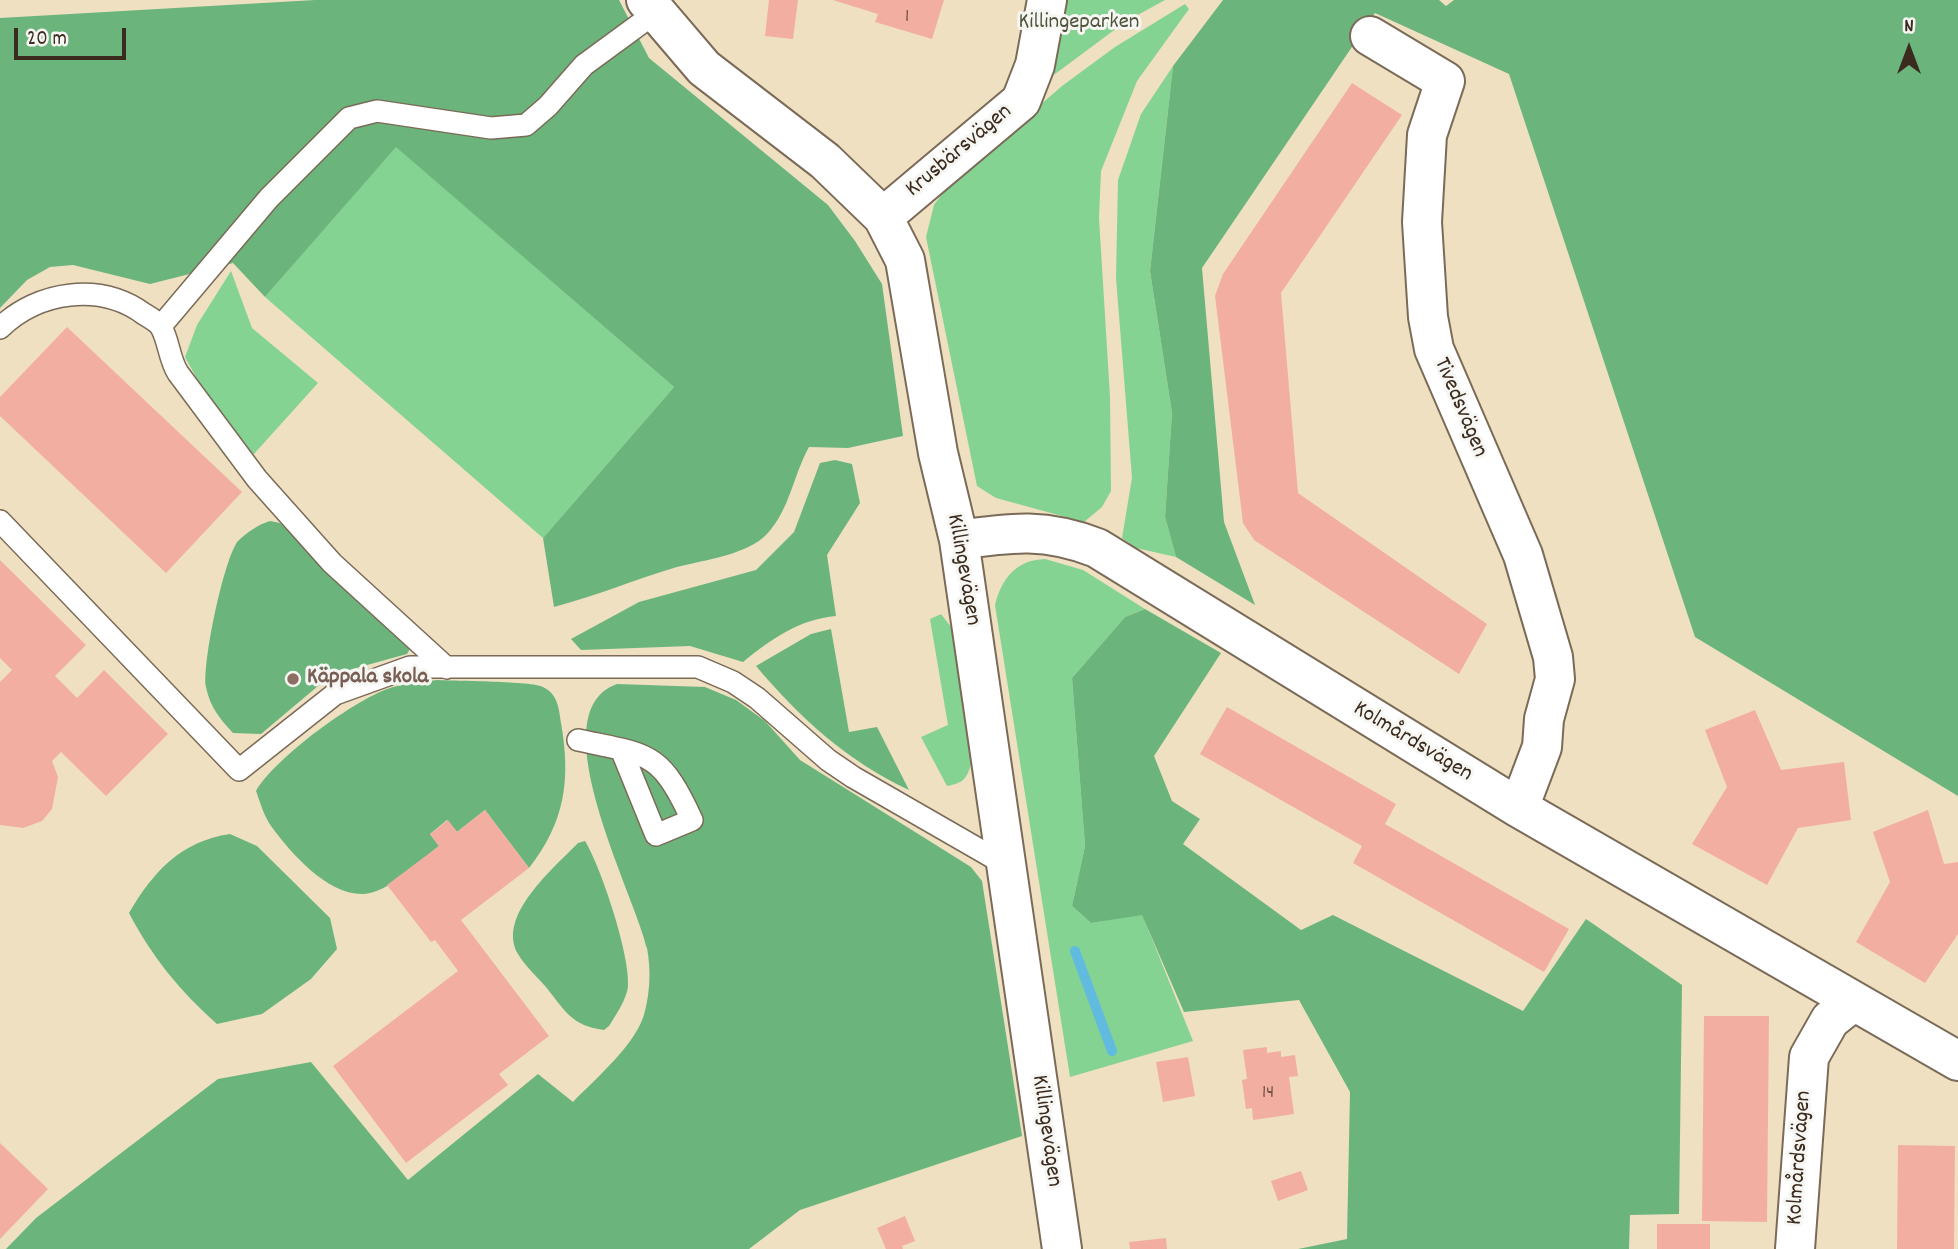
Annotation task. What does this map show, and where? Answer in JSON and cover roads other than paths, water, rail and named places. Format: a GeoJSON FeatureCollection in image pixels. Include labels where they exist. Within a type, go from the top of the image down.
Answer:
{"type":"FeatureCollection","features":[{"type":"Feature","properties":{"kind":"street","name":"Krusbärsvägen"},"geometry":{"type":"LineString","coordinates":[[883,217],[1021,101],[1035,65],[1047,0]]}},
{"type":"Feature","properties":{"kind":"street","name":"Killingevägen"},"geometry":{"type":"LineString","coordinates":[[650,7],[704,68],[825,161],[883,217],[905,260],[938,453],[959,540],[1062,1249]]}},
{"type":"Feature","properties":{"kind":"street","name":"Tivedsvägen"},"geometry":{"type":"LineString","coordinates":[[1370,36],[1445,81],[1427,135],[1422,222],[1428,317],[1434,349],[1523,555],[1553,657],[1555,678],[1544,719],[1542,747],[1519,808]]}},
{"type":"Feature","properties":{"kind":"street","name":"Kolmårdsvägen"},"geometry":{"type":"LineString","coordinates":[[959,540],[1010,532],[1042,532],[1068,537],[1097,548],[1519,808],[1958,1061]]}},
{"type":"Feature","properties":{"kind":"street","name":"Kolmårdsvägen"},"geometry":{"type":"LineString","coordinates":[[1795,1249],[1804,1089],[1809,1058],[1829,1020],[1854,1001]]}},
{"type":"Feature","properties":{"kind":"lane"},"geometry":{"type":"LineString","coordinates":[[160,326],[269,198],[349,118],[377,111],[491,128],[526,125],[548,106],[584,65],[650,7]]}},
{"type":"Feature","properties":{"kind":"lane"},"geometry":{"type":"LineString","coordinates":[[0,328],[13,315],[42,300],[86,293],[127,302],[160,326],[171,361],[178,373],[257,479],[332,564],[447,668]]}},
{"type":"Feature","properties":{"kind":"lane"},"geometry":{"type":"LineString","coordinates":[[0,522],[239,771],[335,694],[410,667],[698,667],[733,682],[757,698],[828,761],[1006,865]]}},
{"type":"Feature","properties":{"kind":"lane"},"geometry":{"type":"LineString","coordinates":[[578,740],[621,749]]}},
{"type":"Feature","properties":{"kind":"waterway"},"geometry":{"type":"LineString","coordinates":[[1075,951],[1112,1051]]}},
{"type":"Feature","properties":{"kind":"place","name":"Käppala skola"},"geometry":{"type":"Point","coordinates":[293,679]}},
{"type":"Feature","properties":{"kind":"park label","name":"Killingeparken"},"geometry":{"type":"Point","coordinates":[1079,24]}}]}
